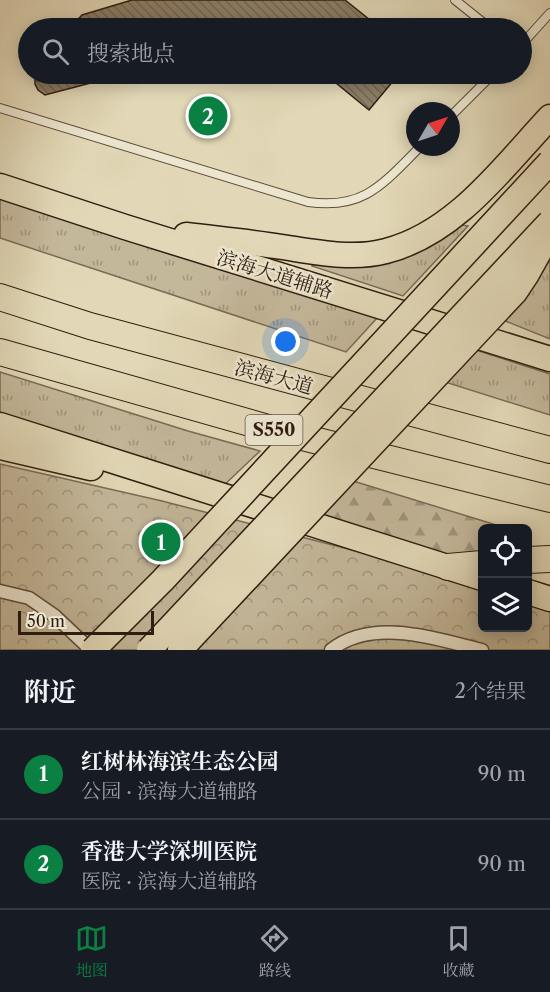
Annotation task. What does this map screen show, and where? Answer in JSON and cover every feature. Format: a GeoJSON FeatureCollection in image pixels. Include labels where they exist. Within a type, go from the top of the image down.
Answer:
{"type":"FeatureCollection","features":[{"type":"Feature","properties":{"kind":"highway","name":"滨海大道"},"geometry":{"type":"LineString","coordinates":[[0,297],[90,326],[550,450]]}},
{"type":"Feature","properties":{"kind":"highway","name":"S550"},"geometry":{"type":"LineString","coordinates":[[0,352],[282,432],[550,499]]}},
{"type":"Feature","properties":{"kind":"highway"},"geometry":{"type":"LineString","coordinates":[[532,560],[550,559]]}},
{"type":"Feature","properties":{"kind":"highway"},"geometry":{"type":"LineString","coordinates":[[448,567],[478,564]]}},
{"type":"Feature","properties":{"kind":"main road"},"geometry":{"type":"LineString","coordinates":[[124,227],[319,253],[384,252],[412,243],[438,228],[482,191],[550,117]]}},
{"type":"Feature","properties":{"kind":"main road"},"geometry":{"type":"LineString","coordinates":[[92,650],[163,580],[550,162]]}},
{"type":"Feature","properties":{"kind":"main road","name":"滨海大道辅路"},"geometry":{"type":"LineString","coordinates":[[0,186],[124,227],[550,359]]}},
{"type":"Feature","properties":{"kind":"main road"},"geometry":{"type":"LineString","coordinates":[[149,650],[550,222]]}},
{"type":"Feature","properties":{"kind":"main road"},"geometry":{"type":"LineString","coordinates":[[180,650],[515,292],[550,232]]}},
{"type":"Feature","properties":{"kind":"main road"},"geometry":{"type":"LineString","coordinates":[[0,425],[478,576]]}},
{"type":"Feature","properties":{"kind":"main road"},"geometry":{"type":"LineString","coordinates":[[0,447],[44,459],[216,494]]}},
{"type":"Feature","properties":{"kind":"main road"},"geometry":{"type":"LineString","coordinates":[[104,650],[163,580]]}},
{"type":"Feature","properties":{"kind":"main road"},"geometry":{"type":"LineString","coordinates":[[532,593],[550,599]]}},
{"type":"Feature","properties":{"kind":"street"},"geometry":{"type":"LineString","coordinates":[[0,591],[29,598],[55,616],[92,650]]}},
{"type":"Feature","properties":{"kind":"street"},"geometry":{"type":"LineString","coordinates":[[331,650],[337,645],[367,634],[402,633],[482,650]]}},
{"type":"Feature","properties":{"kind":"lane"},"geometry":{"type":"LineString","coordinates":[[455,0],[478,18]]}},
{"type":"Feature","properties":{"kind":"lane"},"geometry":{"type":"LineString","coordinates":[[532,33],[550,13]]}},
{"type":"Feature","properties":{"kind":"lane"},"geometry":{"type":"LineString","coordinates":[[460,107],[483,84]]}},
{"type":"Feature","properties":{"kind":"lane"},"geometry":{"type":"LineString","coordinates":[[0,108],[308,202],[327,205],[360,198],[377,188],[411,156]]}},
{"type":"Feature","properties":{"kind":"green space"},"geometry":{"type":"Polygon","coordinates":[[[0,194],[377,318],[346,352],[0,238],[0,194]]]}},
{"type":"Feature","properties":{"kind":"green space"},"geometry":{"type":"Polygon","coordinates":[[[452,223],[468,226],[403,296],[312,266],[315,263],[452,223]]]}},
{"type":"Feature","properties":{"kind":"green space"},"geometry":{"type":"Polygon","coordinates":[[[550,260],[550,339],[503,320],[550,260]]]}},
{"type":"Feature","properties":{"kind":"green space"},"geometry":{"type":"Polygon","coordinates":[[[476,350],[550,374],[550,415],[445,382],[476,350]]]}},
{"type":"Feature","properties":{"kind":"green space"},"geometry":{"type":"Polygon","coordinates":[[[0,372],[260,451],[219,490],[0,418],[0,372]]]}},
{"type":"Feature","properties":{"kind":"green space"},"geometry":{"type":"Polygon","coordinates":[[[0,464],[162,501],[441,573],[478,586],[478,632],[532,632],[532,603],[550,609],[550,650],[0,650],[0,464]]]}},
{"type":"Feature","properties":{"kind":"green space"},"geometry":{"type":"Polygon","coordinates":[[[353,481],[493,524],[478,524],[478,556],[446,561],[318,519],[353,481]]]}},
{"type":"Feature","properties":{"kind":"building"},"geometry":{"type":"Polygon","coordinates":[[[132,0],[345,0],[368,18],[79,18],[82,15],[132,0]]]}},
{"type":"Feature","properties":{"kind":"building"},"geometry":{"type":"Polygon","coordinates":[[[35,84],[87,84],[45,95],[38,90],[35,84]]]}},
{"type":"Feature","properties":{"kind":"building"},"geometry":{"type":"Polygon","coordinates":[[[337,84],[391,84],[369,110],[337,84]]]}},
{"type":"Feature","properties":{"kind":"place","name":"香港大学深圳医院"},"geometry":{"type":"Point","coordinates":[208,116]}},
{"type":"Feature","properties":{"kind":"place","name":"红树林海滨生态公园"},"geometry":{"type":"Point","coordinates":[161,542]}}]}
